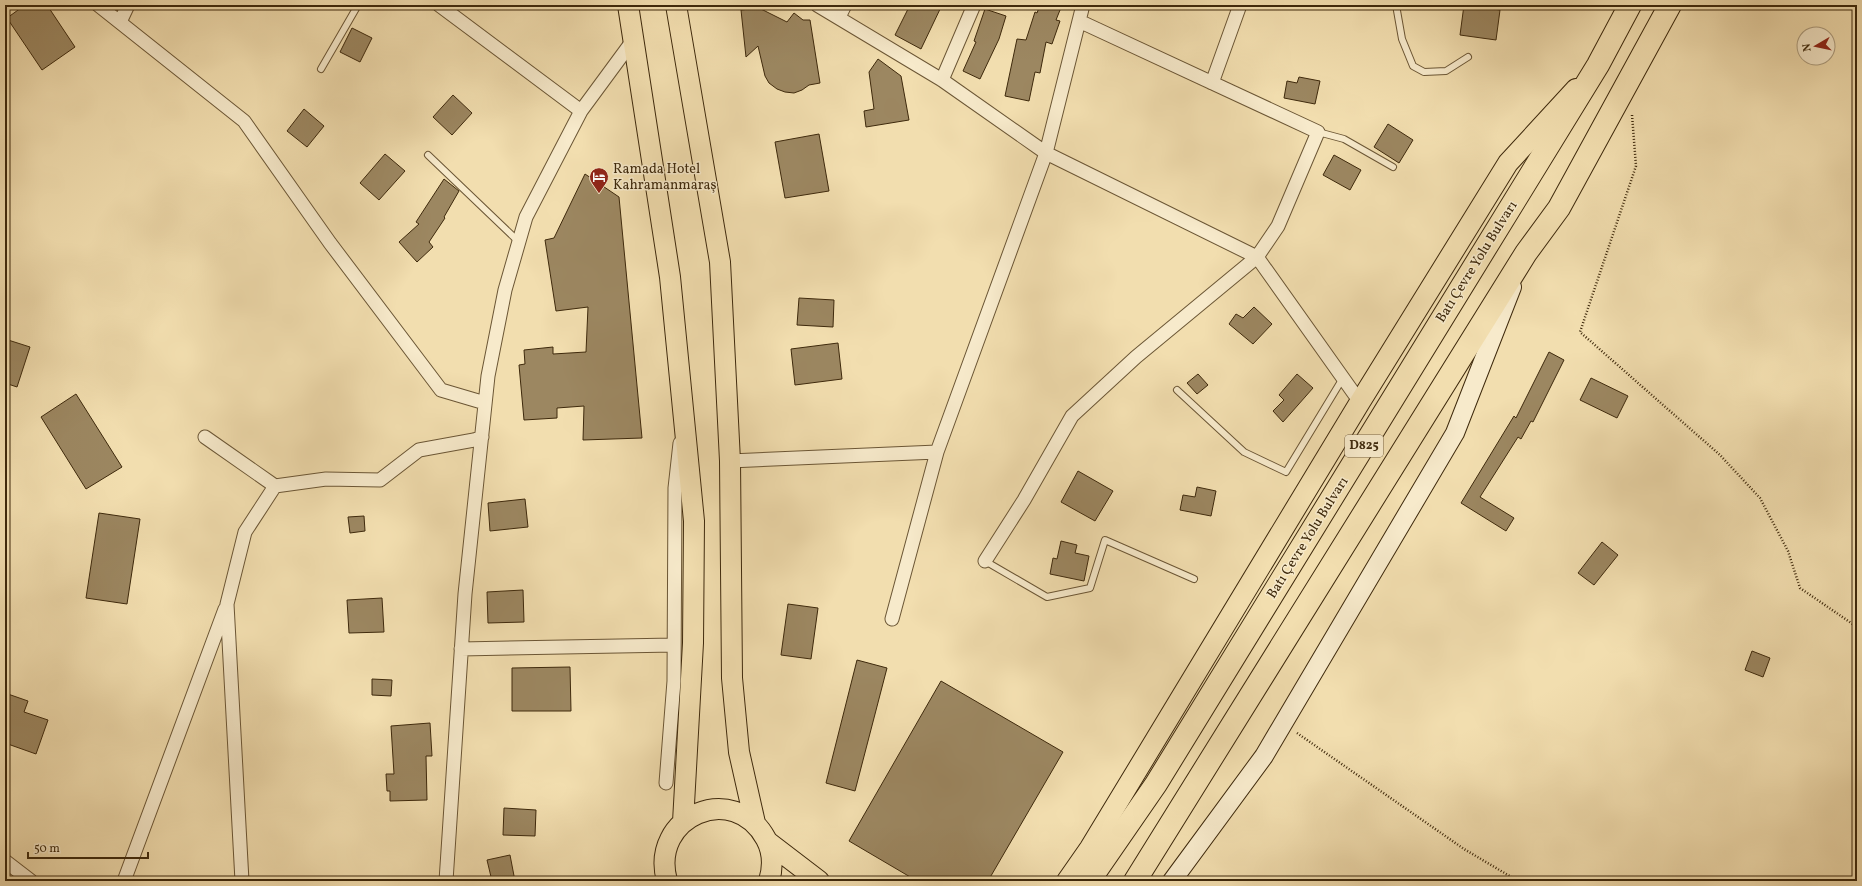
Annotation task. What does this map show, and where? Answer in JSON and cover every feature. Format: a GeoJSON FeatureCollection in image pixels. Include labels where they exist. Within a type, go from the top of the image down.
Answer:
{"type":"FeatureCollection","features":[{"type":"Feature","properties":{"kind":"highway","name":"Batı Çevre Yolu Bulvarı"},"geometry":{"type":"LineString","coordinates":[[1089,881],[1156,784],[1598,65],[1630,5]]}},
{"type":"Feature","properties":{"kind":"highway","name":"D825"},"geometry":{"type":"LineString","coordinates":[[1135,881],[1526,253],[1558,208],[1670,5]]}},
{"type":"Feature","properties":{"kind":"main road"},"geometry":{"type":"LineString","coordinates":[[628,5],[670,277],[694,528],[693,643],[683,822]]}},
{"type":"Feature","properties":{"kind":"main road"},"geometry":{"type":"LineString","coordinates":[[676,5],[720,262],[730,461],[732,678],[739,752],[755,823]]}},
{"type":"Feature","properties":{"kind":"main road"},"geometry":{"type":"LineString","coordinates":[[1067,881],[1090,848],[1360,402],[1508,164],[1598,65]]}},
{"type":"Feature","properties":{"kind":"main road"},"geometry":{"type":"LineString","coordinates":[[1172,881],[1264,756],[1455,433],[1526,253]]}},
{"type":"Feature","properties":{"kind":"main road"},"geometry":{"type":"LineString","coordinates":[[667,881],[664,862],[666,851],[672,835],[683,822],[702,811],[714,809],[736,812],[755,823],[762,832],[768,842],[772,864],[769,881]]}},
{"type":"Feature","properties":{"kind":"main road"},"geometry":{"type":"LineString","coordinates":[[768,842],[819,881]]}},
{"type":"Feature","properties":{"kind":"street"},"geometry":{"type":"LineString","coordinates":[[98,5],[244,120],[330,243],[441,390],[486,402]]}},
{"type":"Feature","properties":{"kind":"street"},"geometry":{"type":"LineString","coordinates":[[120,22],[128,5]]}},
{"type":"Feature","properties":{"kind":"street"},"geometry":{"type":"LineString","coordinates":[[439,5],[581,111]]}},
{"type":"Feature","properties":{"kind":"street"},"geometry":{"type":"LineString","coordinates":[[817,5],[942,80],[1046,153],[1257,257],[1360,402]]}},
{"type":"Feature","properties":{"kind":"street"},"geometry":{"type":"LineString","coordinates":[[839,17],[845,5]]}},
{"type":"Feature","properties":{"kind":"street"},"geometry":{"type":"LineString","coordinates":[[942,80],[974,5]]}},
{"type":"Feature","properties":{"kind":"street"},"geometry":{"type":"LineString","coordinates":[[892,619],[937,452],[1046,153],[1083,5]]}},
{"type":"Feature","properties":{"kind":"street"},"geometry":{"type":"LineString","coordinates":[[1212,83],[1240,5]]}},
{"type":"Feature","properties":{"kind":"street"},"geometry":{"type":"LineString","coordinates":[[985,561],[1024,500],[1072,416],[1136,357],[1257,257],[1278,226],[1318,132],[1079,21]]}},
{"type":"Feature","properties":{"kind":"street"},"geometry":{"type":"LineString","coordinates":[[446,881],[465,594],[488,376],[505,290],[526,217],[581,111],[634,39]]}},
{"type":"Feature","properties":{"kind":"street"},"geometry":{"type":"LineString","coordinates":[[666,783],[674,681],[675,488],[683,414]]}},
{"type":"Feature","properties":{"kind":"street"},"geometry":{"type":"LineString","coordinates":[[205,437],[275,486],[326,479],[380,480],[419,450],[474,440],[482,437]]}},
{"type":"Feature","properties":{"kind":"street"},"geometry":{"type":"LineString","coordinates":[[730,461],[937,452]]}},
{"type":"Feature","properties":{"kind":"street"},"geometry":{"type":"LineString","coordinates":[[124,881],[227,604],[245,532],[275,486]]}},
{"type":"Feature","properties":{"kind":"street"},"geometry":{"type":"LineString","coordinates":[[227,604],[242,881]]}},
{"type":"Feature","properties":{"kind":"street"},"geometry":{"type":"LineString","coordinates":[[461,649],[674,646]]}},
{"type":"Feature","properties":{"kind":"street"},"geometry":{"type":"LineString","coordinates":[[5,861],[31,881]]}},
{"type":"Feature","properties":{"kind":"lane"},"geometry":{"type":"LineString","coordinates":[[321,69],[358,5]]}},
{"type":"Feature","properties":{"kind":"lane"},"geometry":{"type":"LineString","coordinates":[[1396,5],[1402,40],[1413,66],[1424,72],[1446,71],[1468,57]]}},
{"type":"Feature","properties":{"kind":"lane"},"geometry":{"type":"LineString","coordinates":[[1318,132],[1344,139],[1394,167]]}},
{"type":"Feature","properties":{"kind":"lane"},"geometry":{"type":"LineString","coordinates":[[428,156],[519,242]]}},
{"type":"Feature","properties":{"kind":"lane"},"geometry":{"type":"LineString","coordinates":[[1177,390],[1244,452],[1286,472],[1343,378]]}},
{"type":"Feature","properties":{"kind":"lane"},"geometry":{"type":"LineString","coordinates":[[985,561],[1047,597],[1090,588],[1105,540],[1194,579]]}},
{"type":"Feature","properties":{"kind":"path"},"geometry":{"type":"LineString","coordinates":[[1632,110],[1636,166],[1580,332],[1720,455],[1760,498],[1788,551],[1800,588],[1857,627]]}},
{"type":"Feature","properties":{"kind":"path"},"geometry":{"type":"LineString","coordinates":[[1283,723],[1464,849],[1518,881]]}},
{"type":"Feature","properties":{"kind":"building"},"geometry":{"type":"Polygon","coordinates":[[[25,5],[47,5],[75,47],[42,70],[7,18],[25,5]]]}},
{"type":"Feature","properties":{"kind":"building"},"geometry":{"type":"Polygon","coordinates":[[[910,5],[942,5],[921,49],[895,35],[910,5]]]}},
{"type":"Feature","properties":{"kind":"building"},"geometry":{"type":"Polygon","coordinates":[[[1040,5],[1062,5],[1056,20],[1060,21],[1052,44],[1046,42],[1040,73],[1035,72],[1029,101],[1005,96],[1017,39],[1026,40],[1035,12],[1037,13],[1040,5]]]}},
{"type":"Feature","properties":{"kind":"building"},"geometry":{"type":"Polygon","coordinates":[[[1464,5],[1500,10],[1496,40],[1460,35],[1464,5]]]}},
{"type":"Feature","properties":{"kind":"building"},"geometry":{"type":"Polygon","coordinates":[[[759,8],[787,22],[794,13],[803,20],[810,20],[820,83],[809,85],[794,93],[785,92],[777,89],[769,83],[765,76],[758,46],[746,57],[741,10],[759,8]]]}},
{"type":"Feature","properties":{"kind":"building"},"geometry":{"type":"Polygon","coordinates":[[[985,9],[1006,16],[999,39],[980,79],[963,71],[976,42],[974,41],[985,9]]]}},
{"type":"Feature","properties":{"kind":"building"},"geometry":{"type":"Polygon","coordinates":[[[352,28],[372,38],[360,62],[340,52],[352,28]]]}},
{"type":"Feature","properties":{"kind":"building"},"geometry":{"type":"Polygon","coordinates":[[[878,59],[901,76],[909,120],[866,127],[864,111],[874,109],[869,72],[878,59]]]}},
{"type":"Feature","properties":{"kind":"building"},"geometry":{"type":"Polygon","coordinates":[[[1299,77],[1320,81],[1315,104],[1284,98],[1287,81],[1297,83],[1299,77]]]}},
{"type":"Feature","properties":{"kind":"building"},"geometry":{"type":"Polygon","coordinates":[[[453,95],[472,113],[452,135],[433,117],[453,95]]]}},
{"type":"Feature","properties":{"kind":"building"},"geometry":{"type":"Polygon","coordinates":[[[304,109],[324,126],[307,147],[287,131],[304,109]]]}},
{"type":"Feature","properties":{"kind":"building"},"geometry":{"type":"Polygon","coordinates":[[[1388,124],[1413,140],[1399,163],[1374,147],[1388,124]]]}},
{"type":"Feature","properties":{"kind":"building"},"geometry":{"type":"Polygon","coordinates":[[[819,134],[829,191],[785,198],[775,142],[819,134]]]}},
{"type":"Feature","properties":{"kind":"building"},"geometry":{"type":"Polygon","coordinates":[[[385,154],[405,171],[379,200],[360,183],[385,154]]]}},
{"type":"Feature","properties":{"kind":"building"},"geometry":{"type":"Polygon","coordinates":[[[1334,155],[1361,170],[1350,190],[1323,175],[1334,155]]]}},
{"type":"Feature","properties":{"kind":"building"},"geometry":{"type":"Polygon","coordinates":[[[585,174],[619,197],[642,438],[583,440],[584,406],[557,408],[557,418],[524,420],[519,365],[525,364],[524,350],[553,347],[553,354],[586,352],[588,307],[556,311],[545,240],[554,238],[585,174]]]}},
{"type":"Feature","properties":{"kind":"building"},"geometry":{"type":"Polygon","coordinates":[[[444,179],[459,191],[444,217],[445,218],[429,242],[433,247],[417,262],[399,242],[419,224],[416,222],[444,179]]]}},
{"type":"Feature","properties":{"kind":"building"},"geometry":{"type":"Polygon","coordinates":[[[799,298],[834,300],[833,327],[797,325],[799,298]]]}},
{"type":"Feature","properties":{"kind":"building"},"geometry":{"type":"Polygon","coordinates":[[[1254,307],[1272,324],[1253,344],[1229,324],[1236,314],[1243,318],[1254,307]]]}},
{"type":"Feature","properties":{"kind":"building"},"geometry":{"type":"Polygon","coordinates":[[[5,339],[30,347],[17,387],[5,383],[5,339]]]}},
{"type":"Feature","properties":{"kind":"building"},"geometry":{"type":"Polygon","coordinates":[[[838,343],[842,379],[795,385],[791,349],[838,343]]]}},
{"type":"Feature","properties":{"kind":"building"},"geometry":{"type":"Polygon","coordinates":[[[1549,352],[1564,360],[1533,422],[1531,421],[1521,439],[1518,437],[1480,497],[1514,518],[1506,531],[1461,503],[1514,416],[1516,418],[1549,352]]]}},
{"type":"Feature","properties":{"kind":"building"},"geometry":{"type":"Polygon","coordinates":[[[1198,374],[1208,385],[1197,394],[1187,383],[1198,374]]]}},
{"type":"Feature","properties":{"kind":"building"},"geometry":{"type":"Polygon","coordinates":[[[1297,374],[1313,388],[1283,422],[1273,411],[1284,400],[1279,395],[1297,374]]]}},
{"type":"Feature","properties":{"kind":"building"},"geometry":{"type":"Polygon","coordinates":[[[1591,378],[1628,396],[1617,418],[1580,400],[1591,378]]]}},
{"type":"Feature","properties":{"kind":"building"},"geometry":{"type":"Polygon","coordinates":[[[76,394],[122,467],[86,489],[41,417],[76,394]]]}},
{"type":"Feature","properties":{"kind":"building"},"geometry":{"type":"Polygon","coordinates":[[[1078,471],[1113,491],[1095,521],[1061,502],[1078,471]]]}},
{"type":"Feature","properties":{"kind":"building"},"geometry":{"type":"Polygon","coordinates":[[[1197,487],[1216,491],[1211,516],[1180,510],[1183,495],[1195,497],[1197,487]]]}},
{"type":"Feature","properties":{"kind":"building"},"geometry":{"type":"Polygon","coordinates":[[[525,499],[528,527],[490,531],[488,503],[525,499]]]}},
{"type":"Feature","properties":{"kind":"building"},"geometry":{"type":"Polygon","coordinates":[[[99,513],[140,519],[127,604],[86,598],[99,513]]]}},
{"type":"Feature","properties":{"kind":"building"},"geometry":{"type":"Polygon","coordinates":[[[364,516],[365,531],[350,533],[348,517],[364,516]]]}},
{"type":"Feature","properties":{"kind":"building"},"geometry":{"type":"Polygon","coordinates":[[[1061,541],[1077,545],[1075,553],[1089,556],[1084,581],[1050,574],[1053,558],[1057,559],[1061,541]]]}},
{"type":"Feature","properties":{"kind":"building"},"geometry":{"type":"Polygon","coordinates":[[[1602,542],[1618,555],[1594,585],[1578,573],[1602,542]]]}},
{"type":"Feature","properties":{"kind":"building"},"geometry":{"type":"Polygon","coordinates":[[[523,590],[524,622],[488,623],[487,592],[523,590]]]}},
{"type":"Feature","properties":{"kind":"building"},"geometry":{"type":"Polygon","coordinates":[[[382,598],[384,632],[349,633],[347,600],[382,598]]]}},
{"type":"Feature","properties":{"kind":"building"},"geometry":{"type":"Polygon","coordinates":[[[788,604],[818,608],[811,659],[781,655],[788,604]]]}},
{"type":"Feature","properties":{"kind":"building"},"geometry":{"type":"Polygon","coordinates":[[[1752,651],[1770,658],[1763,677],[1745,670],[1752,651]]]}},
{"type":"Feature","properties":{"kind":"building"},"geometry":{"type":"Polygon","coordinates":[[[857,660],[887,668],[855,791],[826,783],[857,660]]]}},
{"type":"Feature","properties":{"kind":"building"},"geometry":{"type":"Polygon","coordinates":[[[570,667],[571,711],[512,711],[512,668],[570,667]]]}},
{"type":"Feature","properties":{"kind":"building"},"geometry":{"type":"Polygon","coordinates":[[[372,679],[392,680],[391,696],[372,695],[372,679]]]}},
{"type":"Feature","properties":{"kind":"building"},"geometry":{"type":"Polygon","coordinates":[[[941,681],[1063,752],[988,881],[917,881],[849,841],[941,681]]]}},
{"type":"Feature","properties":{"kind":"building"},"geometry":{"type":"Polygon","coordinates":[[[5,693],[28,701],[24,712],[48,720],[36,754],[5,743],[5,693]]]}},
{"type":"Feature","properties":{"kind":"building"},"geometry":{"type":"Polygon","coordinates":[[[430,723],[432,756],[426,756],[427,800],[390,801],[390,791],[387,791],[386,774],[394,774],[391,726],[430,723]]]}},
{"type":"Feature","properties":{"kind":"building"},"geometry":{"type":"Polygon","coordinates":[[[504,808],[536,810],[535,836],[503,835],[504,808]]]}},
{"type":"Feature","properties":{"kind":"building"},"geometry":{"type":"Polygon","coordinates":[[[510,855],[515,881],[492,881],[487,860],[510,855]]]}},
{"type":"Feature","properties":{"kind":"place","name":"Ramada Hotel Kahramanmaraş"},"geometry":{"type":"Point","coordinates":[599,194]}}]}
